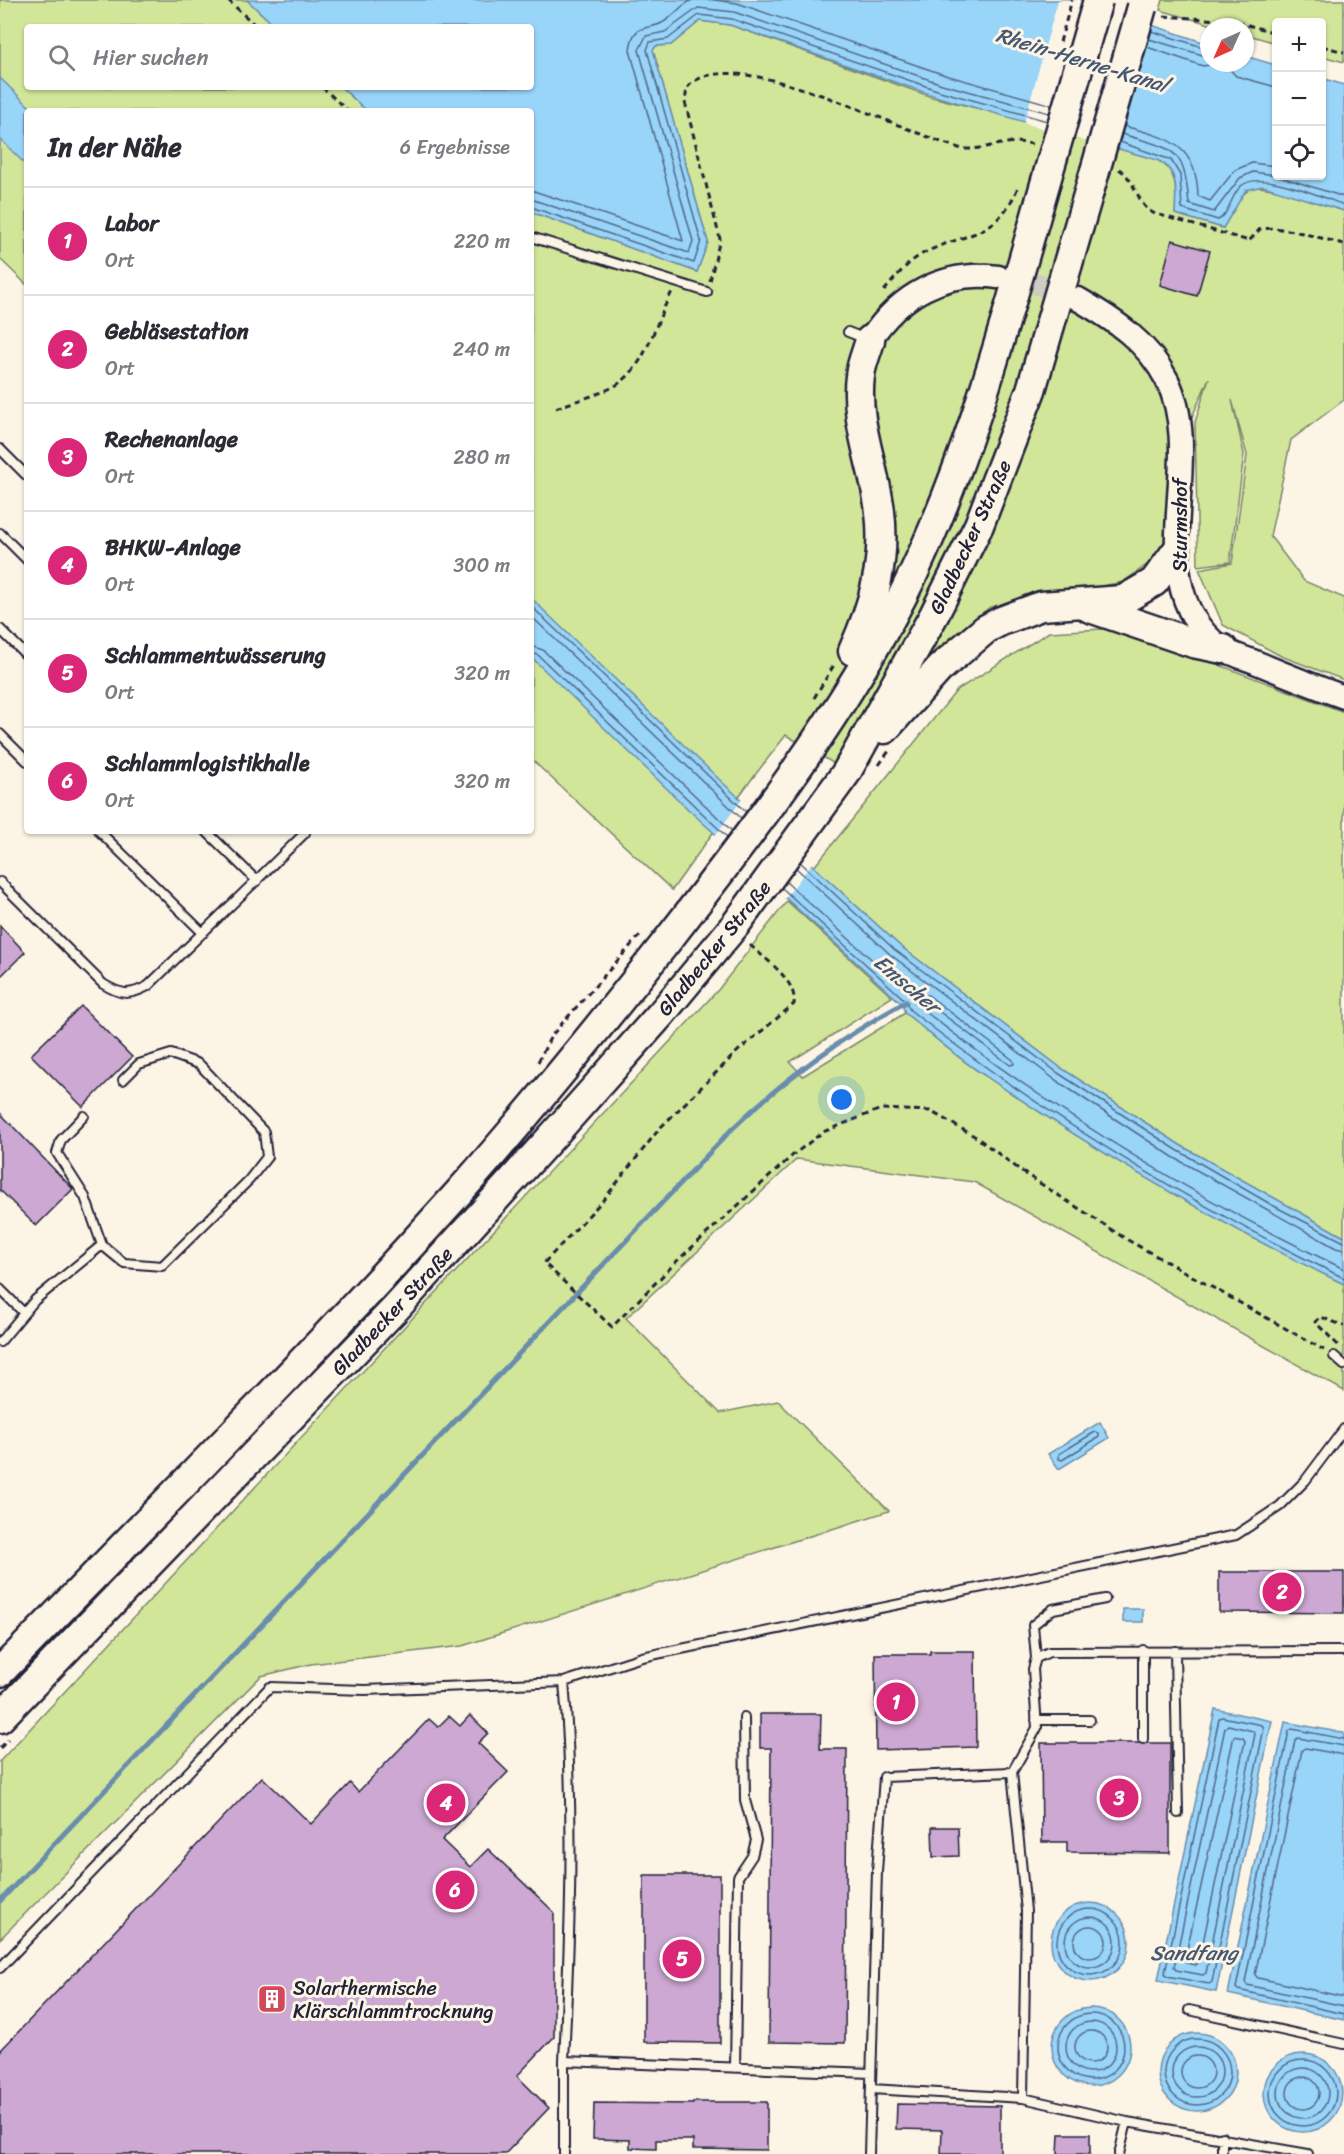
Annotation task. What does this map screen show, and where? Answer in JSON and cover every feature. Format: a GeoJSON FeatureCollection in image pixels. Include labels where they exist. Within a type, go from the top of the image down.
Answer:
{"type":"FeatureCollection","features":[{"type":"Feature","properties":{"kind":"highway","name":"Gladbecker Straße"},"geometry":{"type":"LineString","coordinates":[[0,1672],[198,1470],[464,1187],[626,993],[701,897],[782,787],[867,661],[903,595],[944,506],[992,367],[1047,154],[1098,0]]}},
{"type":"Feature","properties":{"kind":"highway","name":"Gladbecker Straße"},"geometry":{"type":"LineString","coordinates":[[0,1718],[396,1308],[661,1014],[742,934],[813,820],[846,773],[934,615],[979,525],[1031,390],[1107,170],[1147,5]]}},
{"type":"Feature","properties":{"kind":"highway"},"geometry":{"type":"LineString","coordinates":[[782,787],[849,660],[868,619],[878,580],[882,546],[880,513],[858,405],[859,336]]}},
{"type":"Feature","properties":{"kind":"highway"},"geometry":{"type":"LineString","coordinates":[[846,773],[916,693],[971,640],[1000,621],[1023,611],[1041,606],[1123,600],[1140,593],[1154,582],[1176,552]]}},
{"type":"Feature","properties":{"kind":"highway"},"geometry":{"type":"LineString","coordinates":[[1079,605],[1193,643],[1223,649]]}},
{"type":"Feature","properties":{"kind":"street"},"geometry":{"type":"LineString","coordinates":[[859,336],[926,287],[960,276],[998,278]]}},
{"type":"Feature","properties":{"kind":"street","name":"Sturmshof"},"geometry":{"type":"LineString","coordinates":[[1078,299],[1113,319],[1135,338],[1157,364],[1171,390],[1179,423],[1180,483],[1176,552],[1183,594],[1189,609],[1205,632],[1223,649],[1344,697]]}},
{"type":"Feature","properties":{"kind":"lane"},"geometry":{"type":"LineString","coordinates":[[534,238],[707,292]]}},
{"type":"Feature","properties":{"kind":"lane"},"geometry":{"type":"LineString","coordinates":[[0,449],[24,474]]}},
{"type":"Feature","properties":{"kind":"lane"},"geometry":{"type":"LineString","coordinates":[[0,533],[24,557]]}},
{"type":"Feature","properties":{"kind":"lane"},"geometry":{"type":"LineString","coordinates":[[0,629],[24,653]]}},
{"type":"Feature","properties":{"kind":"lane"},"geometry":{"type":"LineString","coordinates":[[0,734],[24,757]]}},
{"type":"Feature","properties":{"kind":"lane"},"geometry":{"type":"LineString","coordinates":[[102,834],[203,933]]}},
{"type":"Feature","properties":{"kind":"lane"},"geometry":{"type":"LineString","coordinates":[[209,834],[256,881]]}},
{"type":"Feature","properties":{"kind":"lane"},"geometry":{"type":"LineString","coordinates":[[0,882],[104,984],[119,994],[134,994],[148,986],[304,834]]}},
{"type":"Feature","properties":{"kind":"lane"},"geometry":{"type":"LineString","coordinates":[[84,1116],[61,1140],[57,1153],[85,1197],[102,1245],[124,1263],[162,1266],[249,1180],[267,1157],[264,1132],[200,1064],[171,1054],[139,1064],[123,1080]]}},
{"type":"Feature","properties":{"kind":"lane"},"geometry":{"type":"LineString","coordinates":[[0,1342],[23,1312],[102,1245]]}},
{"type":"Feature","properties":{"kind":"lane"},"geometry":{"type":"LineString","coordinates":[[0,1288],[23,1312]]}},
{"type":"Feature","properties":{"kind":"lane"},"geometry":{"type":"LineString","coordinates":[[1334,1356],[1344,1365]]}},
{"type":"Feature","properties":{"kind":"lane"},"geometry":{"type":"LineString","coordinates":[[0,1968],[270,1687],[365,1690],[564,1682],[642,1658],[1236,1535],[1280,1506],[1305,1481],[1344,1429]]}},
{"type":"Feature","properties":{"kind":"lane"},"geometry":{"type":"LineString","coordinates":[[1023,2098],[1026,1911],[1012,1772],[1037,1728],[1033,1625],[1053,1610],[1105,1599]]}},
{"type":"Feature","properties":{"kind":"lane"},"geometry":{"type":"LineString","coordinates":[[1143,1650],[1143,1739]]}},
{"type":"Feature","properties":{"kind":"lane"},"geometry":{"type":"LineString","coordinates":[[1175,1651],[1178,1813]]}},
{"type":"Feature","properties":{"kind":"lane"},"geometry":{"type":"LineString","coordinates":[[1036,1658],[1049,1652],[1344,1651]]}},
{"type":"Feature","properties":{"kind":"lane"},"geometry":{"type":"LineString","coordinates":[[564,1682],[568,1735],[572,1898],[564,2061],[564,2154]]}},
{"type":"Feature","properties":{"kind":"lane"},"geometry":{"type":"LineString","coordinates":[[735,2068],[738,1877],[752,1856],[756,1840],[745,1800],[744,1717]]}},
{"type":"Feature","properties":{"kind":"lane"},"geometry":{"type":"LineString","coordinates":[[1036,1720],[1090,1720]]}},
{"type":"Feature","properties":{"kind":"lane"},"geometry":{"type":"LineString","coordinates":[[869,2154],[877,1871],[884,1777],[1012,1772]]}},
{"type":"Feature","properties":{"kind":"lane"},"geometry":{"type":"LineString","coordinates":[[1189,2010],[1344,2044]]}},
{"type":"Feature","properties":{"kind":"lane"},"geometry":{"type":"LineString","coordinates":[[564,2061],[871,2073]]}},
{"type":"Feature","properties":{"kind":"lane"},"geometry":{"type":"LineString","coordinates":[[871,2089],[1023,2098],[1127,2122],[1308,2154]]}},
{"type":"Feature","properties":{"kind":"lane"},"geometry":{"type":"LineString","coordinates":[[1119,2154],[1127,2122]]}},
{"type":"Feature","properties":{"kind":"lane"},"geometry":{"type":"LineString","coordinates":[[1222,2137],[1222,2154]]}},
{"type":"Feature","properties":{"kind":"path"},"geometry":{"type":"LineString","coordinates":[[228,0],[254,24]]}},
{"type":"Feature","properties":{"kind":"path"},"geometry":{"type":"LineString","coordinates":[[1147,5],[1170,19],[1234,21],[1272,32]]}},
{"type":"Feature","properties":{"kind":"path"},"geometry":{"type":"LineString","coordinates":[[1326,47],[1344,52]]}},
{"type":"Feature","properties":{"kind":"path"},"geometry":{"type":"LineString","coordinates":[[707,292],[720,239],[685,102],[687,88],[702,76],[718,73],[739,74],[791,85],[963,149],[981,148],[1010,141],[1047,154]]}},
{"type":"Feature","properties":{"kind":"path"},"geometry":{"type":"LineString","coordinates":[[325,90],[345,108]]}},
{"type":"Feature","properties":{"kind":"path"},"geometry":{"type":"LineString","coordinates":[[1107,170],[1132,182],[1146,208],[1166,216],[1249,241],[1260,229],[1274,228],[1344,244]]}},
{"type":"Feature","properties":{"kind":"path"},"geometry":{"type":"LineString","coordinates":[[892,281],[912,260],[925,252],[970,237],[991,224],[1006,209],[1021,180]]}},
{"type":"Feature","properties":{"kind":"path"},"geometry":{"type":"LineString","coordinates":[[556,408],[612,388],[625,379],[639,362],[677,283]]}},
{"type":"Feature","properties":{"kind":"path"},"geometry":{"type":"LineString","coordinates":[[809,707],[836,660]]}},
{"type":"Feature","properties":{"kind":"path"},"geometry":{"type":"LineString","coordinates":[[878,766],[891,748]]}},
{"type":"Feature","properties":{"kind":"path"},"geometry":{"type":"LineString","coordinates":[[536,1067],[551,1036],[647,928]]}},
{"type":"Feature","properties":{"kind":"path"},"geometry":{"type":"LineString","coordinates":[[742,934],[791,984],[795,994],[794,1004],[738,1051],[660,1128],[605,1198],[544,1263],[612,1327],[677,1261],[793,1155],[823,1132],[881,1109],[930,1112],[976,1137],[1024,1173],[1126,1239],[1334,1356],[1338,1345],[1315,1322],[1321,1317],[1344,1326]]}},
{"type":"Feature","properties":{"kind":"green space"},"geometry":{"type":"Polygon","coordinates":[[[0,0],[247,0],[273,24],[24,24],[24,90],[344,90],[364,108],[24,108],[24,282],[0,259],[0,0]]]}},
{"type":"Feature","properties":{"kind":"green space"},"geometry":{"type":"Polygon","coordinates":[[[1163,0],[1344,0],[1344,62],[1326,57],[1326,18],[1272,18],[1272,42],[1254,37],[1254,18],[1200,18],[1200,21],[1160,10],[1163,0]]]}},
{"type":"Feature","properties":{"kind":"green space"},"geometry":{"type":"Polygon","coordinates":[[[700,21],[730,25],[932,97],[1012,117],[1157,160],[1169,170],[1175,182],[1175,214],[1223,228],[1240,197],[1254,186],[1278,190],[1344,211],[1344,400],[1291,440],[1270,536],[1304,581],[1344,598],[1344,680],[1281,656],[1223,625],[1199,569],[1232,563],[1247,455],[1232,400],[1244,454],[1230,562],[1198,566],[1195,422],[1209,378],[1172,463],[1163,553],[1123,582],[990,607],[933,652],[843,769],[786,735],[672,890],[534,762],[534,213],[697,272],[708,242],[653,50],[656,46],[671,45],[700,21]]]}},
{"type":"Feature","properties":{"kind":"green space"},"geometry":{"type":"Polygon","coordinates":[[[1121,628],[1344,712],[1344,1237],[1180,1145],[1061,1068],[899,945],[814,867],[957,690],[1049,632],[1121,628]]]}},
{"type":"Feature","properties":{"kind":"green space"},"geometry":{"type":"Polygon","coordinates":[[[787,901],[892,997],[790,1062],[803,1076],[905,1013],[974,1068],[1115,1160],[1251,1237],[1344,1284],[1344,1391],[974,1182],[797,1159],[626,1318],[720,1413],[778,1401],[889,1511],[462,1646],[311,1664],[261,1676],[0,1939],[0,1761],[718,990],[787,901]]]}},
{"type":"Feature","properties":{"kind":"water","name":"Rhein-Herne-Kanal"},"geometry":{"type":"Polygon","coordinates":[[[247,0],[1076,0],[1200,41],[1200,72],[1254,72],[1254,59],[1272,64],[1272,180],[1326,180],[1326,79],[1344,85],[1344,211],[1263,186],[1246,190],[1223,228],[1175,214],[1176,190],[1173,176],[1164,164],[1157,160],[938,97],[730,25],[700,21],[671,45],[656,46],[653,50],[708,242],[697,272],[534,213],[534,108],[364,108],[344,90],[534,90],[534,24],[273,24],[247,0]]]}},
{"type":"Feature","properties":{"kind":"water"},"geometry":{"type":"Polygon","coordinates":[[[0,78],[31,108],[24,108],[24,163],[0,139],[0,78]]]}},
{"type":"Feature","properties":{"kind":"water","name":"Emscher"},"geometry":{"type":"Polygon","coordinates":[[[534,601],[722,782],[899,945],[1061,1068],[1180,1145],[1344,1237],[1344,1284],[1251,1237],[1115,1160],[974,1068],[905,1013],[902,1004],[691,812],[534,660],[534,601]]]}},
{"type":"Feature","properties":{"kind":"water"},"geometry":{"type":"Polygon","coordinates":[[[1100,1422],[1109,1438],[1059,1469],[1048,1454],[1100,1422]]]}},
{"type":"Feature","properties":{"kind":"water"},"geometry":{"type":"Polygon","coordinates":[[[1123,1609],[1143,1609],[1143,1622],[1123,1622],[1123,1609]]]}},
{"type":"Feature","properties":{"kind":"water","name":"Sandfang"},"geometry":{"type":"Polygon","coordinates":[[[1215,1709],[1272,1721],[1216,1992],[1158,1980],[1215,1709]]]}},
{"type":"Feature","properties":{"kind":"water"},"geometry":{"type":"Polygon","coordinates":[[[1285,1722],[1344,1733],[1344,2020],[1228,1994],[1285,1722]]]}},
{"type":"Feature","properties":{"kind":"water"},"geometry":{"type":"Polygon","coordinates":[[[1090,1903],[1105,1906],[1122,1920],[1129,1942],[1126,1957],[1112,1974],[1090,1981],[1075,1978],[1058,1964],[1051,1942],[1054,1927],[1068,1910],[1090,1903]]]}},
{"type":"Feature","properties":{"kind":"water"},"geometry":{"type":"Polygon","coordinates":[[[1091,2008],[1106,2011],[1123,2025],[1130,2047],[1127,2062],[1113,2079],[1091,2086],[1076,2083],[1059,2069],[1052,2047],[1055,2032],[1069,2015],[1091,2008]]]}},
{"type":"Feature","properties":{"kind":"water"},"geometry":{"type":"Polygon","coordinates":[[[1197,2033],[1212,2036],[1229,2050],[1236,2072],[1233,2087],[1219,2104],[1197,2111],[1182,2108],[1165,2094],[1158,2072],[1161,2057],[1175,2040],[1197,2033]]]}},
{"type":"Feature","properties":{"kind":"water"},"geometry":{"type":"Polygon","coordinates":[[[1303,2054],[1318,2057],[1331,2065],[1339,2078],[1342,2093],[1339,2108],[1331,2121],[1318,2129],[1303,2132],[1288,2129],[1275,2121],[1267,2108],[1264,2093],[1267,2078],[1275,2065],[1288,2057],[1303,2054]]]}},
{"type":"Feature","properties":{"kind":"pier"},"geometry":{"type":"Polygon","coordinates":[[[1058,0],[1085,0],[1149,21],[1112,149],[1024,123],[1058,0]]]}},
{"type":"Feature","properties":{"kind":"pier"},"geometry":{"type":"Polygon","coordinates":[[[743,798],[813,862],[783,901],[714,837],[743,798]]]}},
{"type":"Feature","properties":{"kind":"building"},"geometry":{"type":"Polygon","coordinates":[[[1172,240],[1210,251],[1197,296],[1160,285],[1172,240]]]}},
{"type":"Feature","properties":{"kind":"building"},"geometry":{"type":"Polygon","coordinates":[[[0,926],[25,952],[0,977],[0,926]]]}},
{"type":"Feature","properties":{"kind":"building"},"geometry":{"type":"Polygon","coordinates":[[[81,1006],[132,1057],[83,1107],[31,1055],[81,1006]]]}},
{"type":"Feature","properties":{"kind":"building"},"geometry":{"type":"Polygon","coordinates":[[[0,1113],[73,1189],[36,1226],[0,1190],[0,1113]]]}},
{"type":"Feature","properties":{"kind":"building"},"geometry":{"type":"Polygon","coordinates":[[[1219,1572],[1344,1572],[1344,1613],[1219,1612],[1219,1572]]]}},
{"type":"Feature","properties":{"kind":"building"},"geometry":{"type":"Polygon","coordinates":[[[930,1651],[975,1651],[976,1747],[876,1750],[875,1654],[930,1654],[930,1651]]]}},
{"type":"Feature","properties":{"kind":"building"},"geometry":{"type":"Polygon","coordinates":[[[760,1714],[821,1714],[820,1749],[847,1749],[845,2043],[769,2042],[771,1748],[760,1748],[760,1714]]]}},
{"type":"Feature","properties":{"kind":"building","name":"Solarthermische Klärschlammtrocknung"},"geometry":{"type":"Polygon","coordinates":[[[470,1715],[488,1733],[478,1743],[508,1772],[442,1840],[470,1867],[488,1849],[554,1912],[554,2037],[517,2076],[549,2108],[505,2154],[0,2154],[0,2051],[262,1777],[311,1824],[350,1783],[358,1792],[429,1719],[438,1727],[449,1716],[460,1726],[470,1715]]]}},
{"type":"Feature","properties":{"kind":"building"},"geometry":{"type":"Polygon","coordinates":[[[1041,1743],[1170,1743],[1170,1853],[1067,1852],[1067,1842],[1042,1842],[1041,1743]]]}},
{"type":"Feature","properties":{"kind":"building"},"geometry":{"type":"Polygon","coordinates":[[[932,1827],[958,1827],[959,1856],[933,1857],[932,1827]]]}},
{"type":"Feature","properties":{"kind":"building"},"geometry":{"type":"Polygon","coordinates":[[[644,1875],[720,1875],[720,2043],[644,2042],[644,1875]]]}},
{"type":"Feature","properties":{"kind":"building"},"geometry":{"type":"Polygon","coordinates":[[[693,2102],[767,2102],[767,2150],[693,2149],[693,2140],[656,2140],[656,2149],[630,2148],[630,2140],[593,2139],[594,2103],[693,2104],[693,2102]]]}},
{"type":"Feature","properties":{"kind":"building"},"geometry":{"type":"Polygon","coordinates":[[[897,2104],[1000,2106],[1000,2154],[941,2154],[942,2130],[896,2129],[897,2104]]]}},
{"type":"Feature","properties":{"kind":"building"},"geometry":{"type":"Polygon","coordinates":[[[1059,2134],[1090,2134],[1090,2154],[1058,2154],[1059,2134]]]}},
{"type":"Feature","properties":{"kind":"waterway","name":"Emscher"},"geometry":{"type":"LineString","coordinates":[[0,1901],[732,1129],[814,1060],[906,1002]]}},
{"type":"Feature","properties":{"kind":"tunnel"},"geometry":{"type":"LineString","coordinates":[[1001,278],[1038,284],[1074,297]]}},
{"type":"Feature","properties":{"kind":"place","name":"Gebläsestation"},"geometry":{"type":"Point","coordinates":[1282,1592]}},
{"type":"Feature","properties":{"kind":"place","name":"Labor"},"geometry":{"type":"Point","coordinates":[896,1702]}},
{"type":"Feature","properties":{"kind":"place","name":"Rechenanlage"},"geometry":{"type":"Point","coordinates":[1119,1798]}},
{"type":"Feature","properties":{"kind":"place","name":"BHKW-Anlage"},"geometry":{"type":"Point","coordinates":[446,1803]}},
{"type":"Feature","properties":{"kind":"place","name":"Schlammlogistikhalle"},"geometry":{"type":"Point","coordinates":[455,1890]}},
{"type":"Feature","properties":{"kind":"place","name":"Schlammentwässerung"},"geometry":{"type":"Point","coordinates":[682,1959]}},
{"type":"Feature","properties":{"kind":"place","name":"Solarthermische Klärschlammtrocknung"},"geometry":{"type":"Point","coordinates":[272,1999]}}]}
